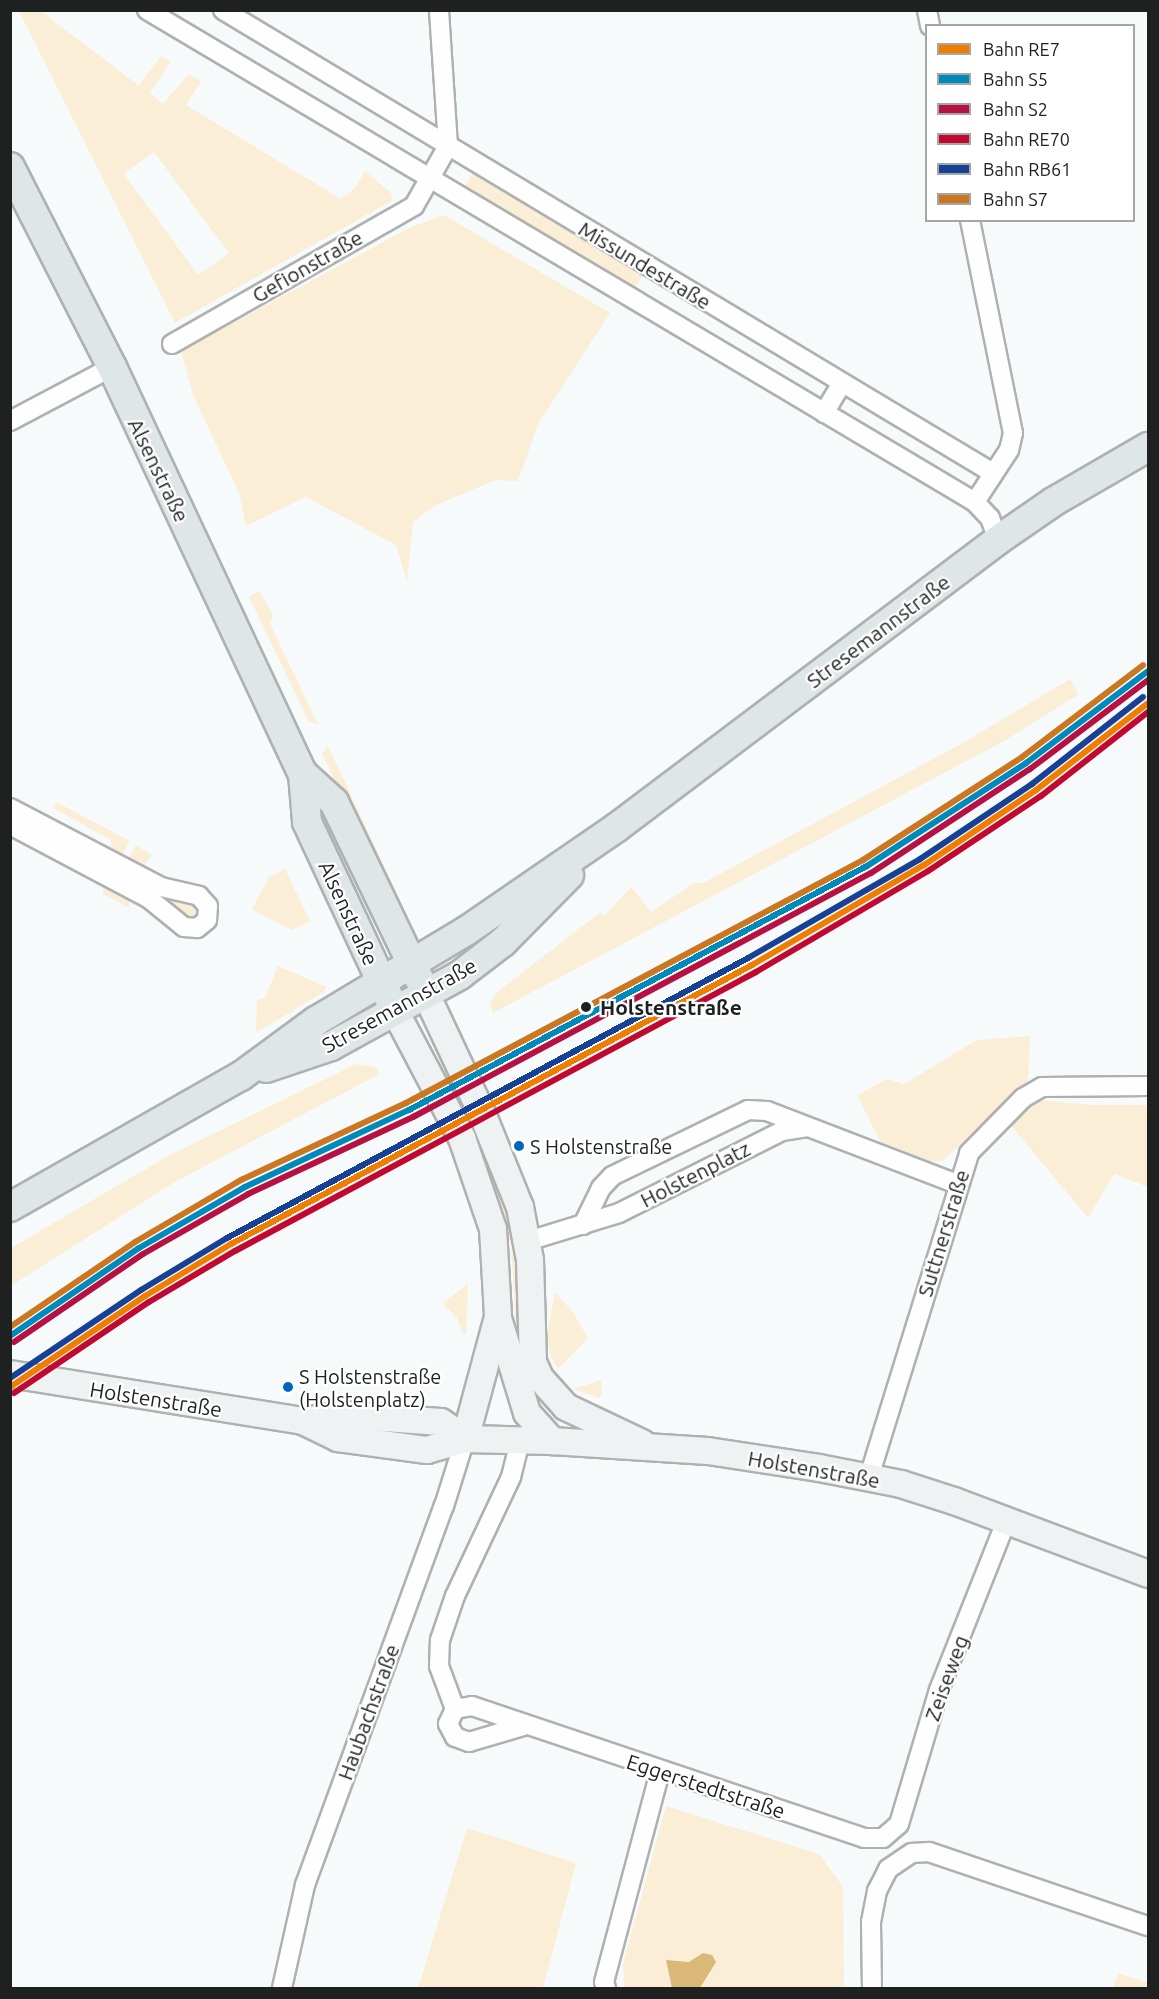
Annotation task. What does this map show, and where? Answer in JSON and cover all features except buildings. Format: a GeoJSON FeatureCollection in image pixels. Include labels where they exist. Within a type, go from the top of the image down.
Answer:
{"type":"FeatureCollection","features":[{"type":"Feature","properties":{"kind":"main road","name":"Alsenstraße"},"geometry":{"type":"LineString","coordinates":[[10,167],[112,367],[303,774],[307,822],[381,982]]}},
{"type":"Feature","properties":{"kind":"main road","name":"Stresemannstraße"},"geometry":{"type":"LineString","coordinates":[[10,1208],[241,1077],[316,1021],[466,931],[616,828],[999,540],[1053,502],[1149,447]]}},
{"type":"Feature","properties":{"kind":"main road","name":"Alsenstraße"},"geometry":{"type":"LineString","coordinates":[[303,774],[334,802],[411,964]]}},
{"type":"Feature","properties":{"kind":"main road","name":"Stresemannstraße"},"geometry":{"type":"LineString","coordinates":[[241,1077],[331,1046],[460,975],[504,942],[616,828]]}},
{"type":"Feature","properties":{"kind":"main road"},"geometry":{"type":"LineString","coordinates":[[411,964],[512,1185],[528,1241],[533,1354],[540,1378],[571,1410],[612,1426],[647,1446]]}},
{"type":"Feature","properties":{"kind":"main road"},"geometry":{"type":"LineString","coordinates":[[381,982],[462,1138],[481,1184],[493,1229],[498,1317],[527,1413],[552,1441]]}},
{"type":"Feature","properties":{"kind":"main road"},"geometry":{"type":"LineString","coordinates":[[465,1439],[498,1317]]}},
{"type":"Feature","properties":{"kind":"main road","name":"Holstenstraße"},"geometry":{"type":"LineString","coordinates":[[10,1374],[303,1421],[343,1415],[441,1422],[465,1439],[647,1446],[748,1456],[869,1477],[1007,1519],[1149,1574]]}},
{"type":"Feature","properties":{"kind":"street","name":"Missundestraße"},"geometry":{"type":"LineString","coordinates":[[147,10],[975,502],[990,518],[999,540]]}},
{"type":"Feature","properties":{"kind":"street","name":"Missundestraße"},"geometry":{"type":"LineString","coordinates":[[223,10],[993,473]]}},
{"type":"Feature","properties":{"kind":"street"},"geometry":{"type":"LineString","coordinates":[[430,178],[448,146],[438,10]]}},
{"type":"Feature","properties":{"kind":"street","name":"Gefionstraße"},"geometry":{"type":"LineString","coordinates":[[172,344],[414,206],[430,178]]}},
{"type":"Feature","properties":{"kind":"street"},"geometry":{"type":"LineString","coordinates":[[970,222],[1013,433],[1008,450],[975,502]]}},
{"type":"Feature","properties":{"kind":"street"},"geometry":{"type":"LineString","coordinates":[[10,421],[112,367]]}},
{"type":"Feature","properties":{"kind":"street"},"geometry":{"type":"LineString","coordinates":[[824,413],[842,383]]}},
{"type":"Feature","properties":{"kind":"street"},"geometry":{"type":"LineString","coordinates":[[10,808],[158,895],[10,825]]}},
{"type":"Feature","properties":{"kind":"street","name":"Suttnerstraße"},"geometry":{"type":"LineString","coordinates":[[869,1477],[963,1163],[976,1144],[1033,1091],[1052,1085],[1149,1086]]}},
{"type":"Feature","properties":{"kind":"street","name":"Holstenplatz"},"geometry":{"type":"LineString","coordinates":[[583,1226],[601,1188],[612,1176],[731,1115],[758,1110],[957,1184]]}},
{"type":"Feature","properties":{"kind":"street","name":"Holstenplatz"},"geometry":{"type":"LineString","coordinates":[[528,1241],[583,1226],[619,1213],[782,1131],[808,1127]]}},
{"type":"Feature","properties":{"kind":"street","name":"Haubachstraße"},"geometry":{"type":"LineString","coordinates":[[282,1989],[305,1885],[444,1506],[465,1439]]}},
{"type":"Feature","properties":{"kind":"street"},"geometry":{"type":"LineString","coordinates":[[520,1441],[511,1477],[455,1596],[440,1641],[440,1666],[455,1709],[448,1724],[460,1741],[478,1741],[523,1726]]}},
{"type":"Feature","properties":{"kind":"street","name":"Zeiseweg"},"geometry":{"type":"LineString","coordinates":[[888,1836],[899,1824],[939,1690],[1007,1519]]}},
{"type":"Feature","properties":{"kind":"street","name":"Eggerstedtstraße"},"geometry":{"type":"LineString","coordinates":[[455,1709],[472,1706],[523,1726],[660,1772],[725,1790],[864,1838],[888,1836]]}},
{"type":"Feature","properties":{"kind":"street"},"geometry":{"type":"LineString","coordinates":[[606,1989],[660,1772]]}},
{"type":"Feature","properties":{"kind":"street"},"geometry":{"type":"LineString","coordinates":[[872,1989],[874,1903],[884,1874],[902,1857],[929,1852],[1149,1926]]}},
{"type":"Feature","properties":{"kind":"shaded area"},"geometry":{"type":"Polygon","coordinates":[[[19,11],[41,11],[139,86],[161,56],[171,62],[150,93],[163,104],[189,74],[201,82],[186,105],[341,199],[355,188],[365,171],[391,193],[393,200],[175,323],[19,11]],[[154,152],[124,174],[198,275],[229,253],[154,152]]]}},
{"type":"Feature","properties":{"kind":"shaded area"},"geometry":{"type":"Polygon","coordinates":[[[475,170],[644,273],[632,292],[463,189],[475,170]]]}},
{"type":"Feature","properties":{"kind":"shaded area"},"geometry":{"type":"Polygon","coordinates":[[[444,215],[610,313],[538,424],[518,481],[496,480],[436,505],[413,522],[407,582],[396,545],[306,497],[246,526],[239,493],[193,395],[181,351],[409,228],[444,215]]]}},
{"type":"Feature","properties":{"kind":"shaded area"},"geometry":{"type":"Polygon","coordinates":[[[259,591],[273,615],[270,624],[318,724],[309,722],[249,597],[259,591]]]}},
{"type":"Feature","properties":{"kind":"shaded area"},"geometry":{"type":"Polygon","coordinates":[[[1070,679],[1079,694],[1006,740],[493,1013],[490,1003],[497,992],[600,913],[604,916],[631,887],[651,912],[694,883],[703,883],[961,744],[1070,679]]]}},
{"type":"Feature","properties":{"kind":"shaded area"},"geometry":{"type":"Polygon","coordinates":[[[328,746],[401,902],[395,905],[322,754],[328,746]]]}},
{"type":"Feature","properties":{"kind":"shaded area"},"geometry":{"type":"Polygon","coordinates":[[[56,802],[130,841],[120,859],[112,854],[111,840],[53,808],[56,802]]]}},
{"type":"Feature","properties":{"kind":"shaded area"},"geometry":{"type":"Polygon","coordinates":[[[136,845],[152,855],[140,871],[126,863],[136,845]]]}},
{"type":"Feature","properties":{"kind":"shaded area"},"geometry":{"type":"Polygon","coordinates":[[[285,869],[310,921],[292,930],[252,910],[269,877],[285,869]]]}},
{"type":"Feature","properties":{"kind":"shaded area"},"geometry":{"type":"Polygon","coordinates":[[[103,879],[130,893],[129,908],[103,894],[103,879]]]}},
{"type":"Feature","properties":{"kind":"shaded area"},"geometry":{"type":"Polygon","coordinates":[[[169,898],[194,905],[198,915],[186,917],[167,900],[169,898]]]}},
{"type":"Feature","properties":{"kind":"shaded area"},"geometry":{"type":"Polygon","coordinates":[[[278,966],[326,987],[324,992],[256,1033],[257,1000],[265,998],[278,966]]]}},
{"type":"Feature","properties":{"kind":"shaded area"},"geometry":{"type":"Polygon","coordinates":[[[1030,1036],[1027,1099],[1092,1105],[1148,1105],[1148,1187],[1114,1174],[1088,1218],[998,1110],[942,1161],[927,1162],[883,1147],[857,1095],[888,1079],[904,1084],[977,1040],[1030,1036]]]}},
{"type":"Feature","properties":{"kind":"shaded area"},"geometry":{"type":"Polygon","coordinates":[[[356,1064],[375,1067],[380,1074],[173,1183],[11,1286],[11,1248],[168,1156],[356,1064]]]}},
{"type":"Feature","properties":{"kind":"shaded area"},"geometry":{"type":"Polygon","coordinates":[[[475,1128],[511,1202],[524,1260],[527,1356],[517,1343],[511,1247],[501,1206],[470,1131],[475,1128]]]}},
{"type":"Feature","properties":{"kind":"shaded area"},"geometry":{"type":"Polygon","coordinates":[[[468,1283],[466,1334],[464,1335],[457,1318],[443,1304],[468,1283]]]}},
{"type":"Feature","properties":{"kind":"shaded area"},"geometry":{"type":"Polygon","coordinates":[[[555,1292],[573,1312],[588,1338],[558,1369],[551,1357],[547,1335],[555,1292]]]}},
{"type":"Feature","properties":{"kind":"shaded area"},"geometry":{"type":"Polygon","coordinates":[[[601,1380],[602,1394],[599,1398],[573,1389],[601,1380]]]}},
{"type":"Feature","properties":{"kind":"shaded area"},"geometry":{"type":"Polygon","coordinates":[[[666,1806],[819,1854],[843,1887],[844,1988],[624,1988],[623,1964],[666,1806]]]}},
{"type":"Feature","properties":{"kind":"shaded area"},"geometry":{"type":"Polygon","coordinates":[[[467,1828],[576,1863],[543,1988],[418,1988],[467,1828]]]}},
{"type":"Feature","properties":{"kind":"shaded area"},"geometry":{"type":"Polygon","coordinates":[[[703,1953],[712,1955],[716,1962],[700,1988],[672,1988],[666,1960],[689,1962],[703,1953]]]}},
{"type":"Feature","properties":{"kind":"shaded area"},"geometry":{"type":"Polygon","coordinates":[[[1118,1973],[1148,1983],[1148,1988],[1113,1988],[1118,1973]]]}},
{"type":"Feature","properties":{"kind":"rail line","name":"S7"},"geometry":{"type":"LineString","coordinates":[[10,1327],[135,1242],[241,1180],[406,1103],[863,860],[1022,757],[1143,665]]}},
{"type":"Feature","properties":{"kind":"rail line","name":"S5"},"geometry":{"type":"LineString","coordinates":[[10,1336],[139,1248],[245,1187],[409,1110],[867,866],[1026,763],[1148,671]]}},
{"type":"Feature","properties":{"kind":"rail line","name":"S2"},"geometry":{"type":"LineString","coordinates":[[14,1342],[143,1254],[248,1194],[413,1117],[871,873],[1030,769],[1148,680]]}},
{"type":"Feature","properties":{"kind":"rail line","name":"RB61"},"geometry":{"type":"LineString","coordinates":[[10,1378],[141,1290],[227,1238],[748,958],[920,859],[1032,784],[1143,697]]}},
{"type":"Feature","properties":{"kind":"rail line","name":"RE7"},"geometry":{"type":"LineString","coordinates":[[10,1387],[145,1296],[231,1244],[752,965],[924,865],[1036,790],[1148,703]]}},
{"type":"Feature","properties":{"kind":"rail line","name":"RE70"},"geometry":{"type":"LineString","coordinates":[[14,1393],[149,1302],[235,1251],[756,972],[928,871],[1041,796],[1148,712]]}},
{"type":"Feature","properties":{"kind":"place","name":"Holstenstraße"},"geometry":{"type":"Point","coordinates":[586,1007]}},
{"type":"Feature","properties":{"kind":"place","name":"S Holstenstraße"},"geometry":{"type":"Point","coordinates":[519,1146]}},
{"type":"Feature","properties":{"kind":"place","name":"S Holstenstraße (Holstenplatz)"},"geometry":{"type":"Point","coordinates":[288,1387]}}]}
